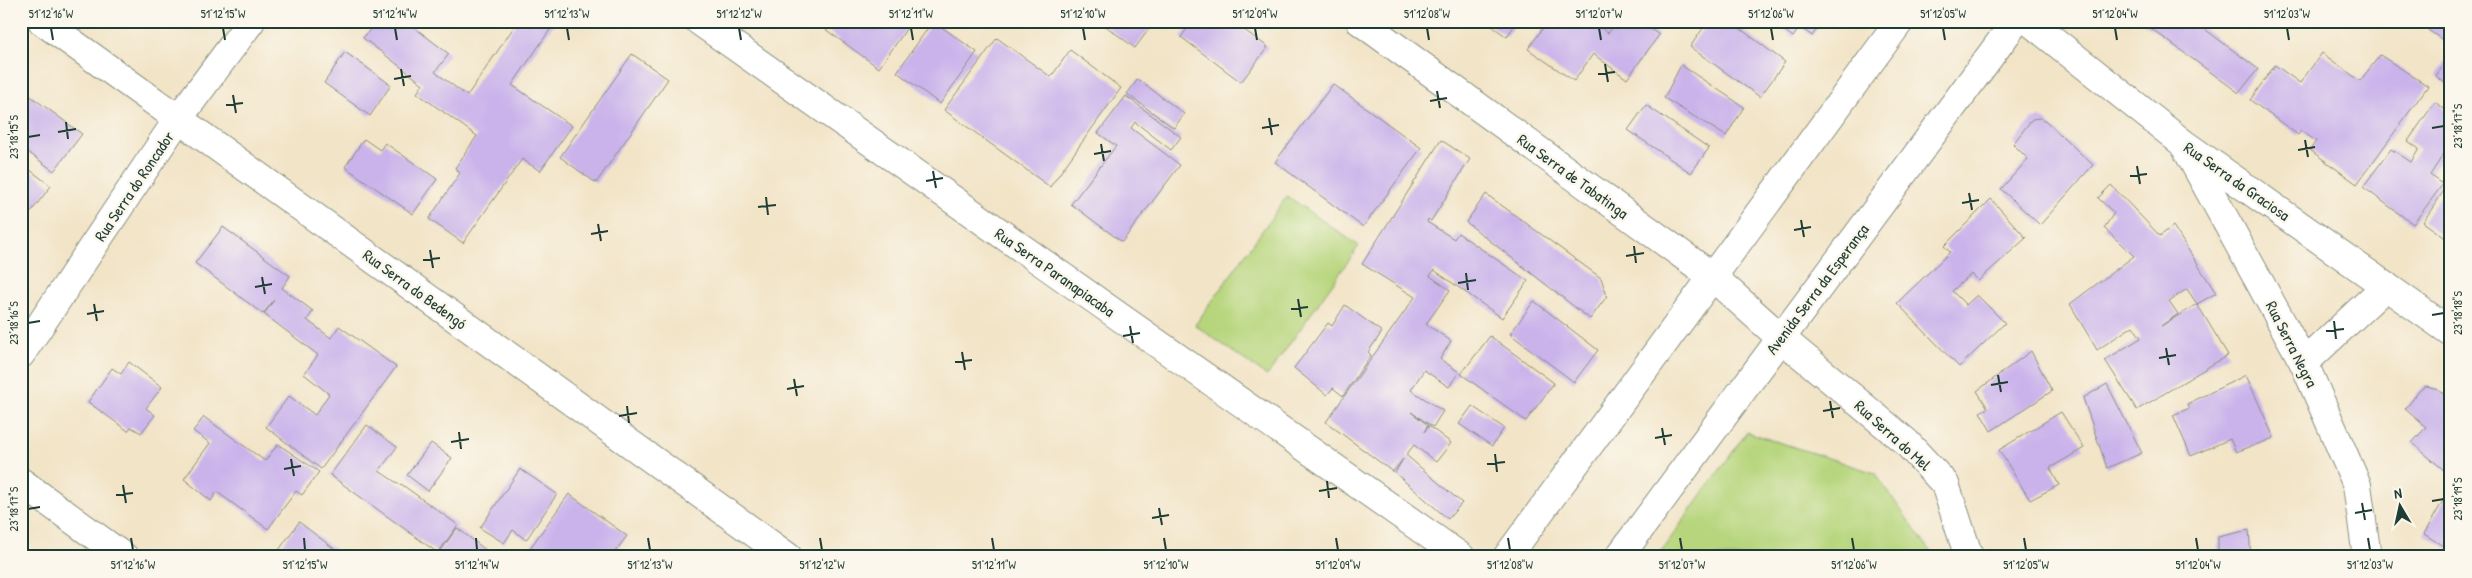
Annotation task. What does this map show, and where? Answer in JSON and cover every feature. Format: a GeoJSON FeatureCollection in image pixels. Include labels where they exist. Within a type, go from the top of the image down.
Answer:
{"type":"FeatureCollection","features":[{"type":"Feature","properties":{"kind":"street","name":"Rua Serra do Bedengó"},"geometry":{"type":"LineString","coordinates":[[42,21],[788,557]]}},
{"type":"Feature","properties":{"kind":"street","name":"Rua Serra do Roncador"},"geometry":{"type":"LineString","coordinates":[[21,354],[178,119],[251,21]]}},
{"type":"Feature","properties":{"kind":"street","name":"Rua Serra Paranapiacaba"},"geometry":{"type":"LineString","coordinates":[[699,21],[1461,557]]}},
{"type":"Feature","properties":{"kind":"street","name":"Rua Serra de Tabatinga"},"geometry":{"type":"LineString","coordinates":[[1360,21],[1713,277],[1781,338]]}},
{"type":"Feature","properties":{"kind":"street"},"geometry":{"type":"LineString","coordinates":[[1507,557],[1900,21]]}},
{"type":"Feature","properties":{"kind":"street","name":"Avenida Serra da Esperança"},"geometry":{"type":"LineString","coordinates":[[1619,557],[2016,21]]}},
{"type":"Feature","properties":{"kind":"street","name":"Rua Serra da Graciosa"},"geometry":{"type":"LineString","coordinates":[[2029,21],[2184,144],[2451,332]]}},
{"type":"Feature","properties":{"kind":"street","name":"Rua Serra Negra"},"geometry":{"type":"LineString","coordinates":[[2184,144],[2304,363],[2357,485],[2367,557]]}},
{"type":"Feature","properties":{"kind":"street"},"geometry":{"type":"LineString","coordinates":[[2304,363],[2386,286]]}},
{"type":"Feature","properties":{"kind":"street","name":"Rua Serra do Mel"},"geometry":{"type":"LineString","coordinates":[[1781,338],[1906,442],[1945,484],[1968,557]]}},
{"type":"Feature","properties":{"kind":"street"},"geometry":{"type":"LineString","coordinates":[[21,482],[124,557]]}},
{"type":"Feature","properties":{"kind":"green space"},"geometry":{"type":"Polygon","coordinates":[[[1287,196],[1359,246],[1267,376],[1195,325],[1287,196]]]}},
{"type":"Feature","properties":{"kind":"green space"},"geometry":{"type":"Polygon","coordinates":[[[1747,432],[1875,473],[1934,557],[1657,557],[1747,432]]]}},
{"type":"Feature","properties":{"kind":"building"},"geometry":{"type":"Polygon","coordinates":[[[377,21],[406,21],[449,54],[435,72],[467,96],[518,21],[523,24],[525,21],[556,21],[512,85],[572,126],[540,171],[522,159],[463,243],[429,219],[460,173],[455,168],[477,136],[417,93],[423,84],[363,38],[377,21]]]}},
{"type":"Feature","properties":{"kind":"building"},"geometry":{"type":"Polygon","coordinates":[[[821,21],[898,21],[907,28],[879,68],[818,24],[821,21]]]}},
{"type":"Feature","properties":{"kind":"building"},"geometry":{"type":"Polygon","coordinates":[[[933,21],[977,52],[940,104],[897,72],[933,21]]]}},
{"type":"Feature","properties":{"kind":"building"},"geometry":{"type":"Polygon","coordinates":[[[1099,21],[1155,21],[1135,48],[1099,21]]]}},
{"type":"Feature","properties":{"kind":"building"},"geometry":{"type":"Polygon","coordinates":[[[1193,21],[1245,21],[1240,27],[1268,47],[1241,82],[1181,37],[1193,21]]]}},
{"type":"Feature","properties":{"kind":"building"},"geometry":{"type":"Polygon","coordinates":[[[1485,21],[1517,21],[1507,37],[1485,21]]]}},
{"type":"Feature","properties":{"kind":"building"},"geometry":{"type":"Polygon","coordinates":[[[1548,21],[1598,21],[1596,24],[1608,33],[1616,23],[1614,21],[1652,21],[1648,27],[1659,35],[1627,79],[1593,54],[1574,81],[1528,49],[1548,21]]]}},
{"type":"Feature","properties":{"kind":"building"},"geometry":{"type":"Polygon","coordinates":[[[1708,21],[1730,21],[1785,62],[1760,97],[1690,47],[1708,21]]]}},
{"type":"Feature","properties":{"kind":"building"},"geometry":{"type":"Polygon","coordinates":[[[1772,21],[1823,21],[1812,36],[1800,27],[1793,37],[1772,21]]]}},
{"type":"Feature","properties":{"kind":"building"},"geometry":{"type":"Polygon","coordinates":[[[2141,21],[2194,21],[2258,69],[2239,93],[2141,21]]]}},
{"type":"Feature","properties":{"kind":"building"},"geometry":{"type":"Polygon","coordinates":[[[2434,21],[2451,21],[2451,32],[2444,41],[2428,30],[2434,21]]]}},
{"type":"Feature","properties":{"kind":"building"},"geometry":{"type":"Polygon","coordinates":[[[997,38],[1051,77],[1070,50],[1121,88],[1050,187],[944,110],[997,38]]]}},
{"type":"Feature","properties":{"kind":"building"},"geometry":{"type":"Polygon","coordinates":[[[345,52],[391,85],[370,116],[324,83],[345,52]]]}},
{"type":"Feature","properties":{"kind":"building"},"geometry":{"type":"Polygon","coordinates":[[[2322,53],[2360,81],[2380,55],[2428,86],[2357,184],[2310,150],[2316,141],[2301,131],[2298,135],[2250,100],[2275,65],[2300,83],[2322,53]]]}},
{"type":"Feature","properties":{"kind":"building"},"geometry":{"type":"Polygon","coordinates":[[[632,54],[668,79],[596,183],[560,157],[632,54]]]}},
{"type":"Feature","properties":{"kind":"building"},"geometry":{"type":"Polygon","coordinates":[[[2451,54],[2451,88],[2436,76],[2451,54]]]}},
{"type":"Feature","properties":{"kind":"building"},"geometry":{"type":"Polygon","coordinates":[[[1681,65],[1744,107],[1726,136],[1664,98],[1681,65]]]}},
{"type":"Feature","properties":{"kind":"building"},"geometry":{"type":"Polygon","coordinates":[[[1138,79],[1184,114],[1174,128],[1127,94],[1138,79]]]}},
{"type":"Feature","properties":{"kind":"building"},"geometry":{"type":"Polygon","coordinates":[[[1333,84],[1421,148],[1363,227],[1275,162],[1333,84]]]}},
{"type":"Feature","properties":{"kind":"building"},"geometry":{"type":"Polygon","coordinates":[[[21,89],[82,134],[54,171],[21,147],[21,89]]]}},
{"type":"Feature","properties":{"kind":"building"},"geometry":{"type":"Polygon","coordinates":[[[1126,96],[1181,137],[1171,150],[1135,122],[1131,128],[1180,165],[1122,242],[1071,204],[1116,146],[1098,133],[1126,96]]]}},
{"type":"Feature","properties":{"kind":"building"},"geometry":{"type":"Polygon","coordinates":[[[2435,102],[2451,114],[2451,143],[2430,175],[2443,184],[2413,224],[2363,187],[2391,149],[2411,162],[2419,149],[2408,141],[2435,102]]]}},
{"type":"Feature","properties":{"kind":"building"},"geometry":{"type":"Polygon","coordinates":[[[1646,105],[1709,148],[1691,173],[1628,130],[1646,105]]]}},
{"type":"Feature","properties":{"kind":"building"},"geometry":{"type":"Polygon","coordinates":[[[2040,118],[2046,121],[2093,165],[2040,225],[2001,189],[2028,159],[2013,144],[2032,119],[2040,118]]]}},
{"type":"Feature","properties":{"kind":"building"},"geometry":{"type":"Polygon","coordinates":[[[364,139],[380,150],[385,143],[437,179],[413,214],[345,167],[364,139]]]}},
{"type":"Feature","properties":{"kind":"building"},"geometry":{"type":"Polygon","coordinates":[[[1441,140],[1470,159],[1431,221],[1428,219],[1427,222],[1454,239],[1458,233],[1528,281],[1502,318],[1434,270],[1430,276],[1450,290],[1426,324],[1451,341],[1440,359],[1459,372],[1449,387],[1424,370],[1411,390],[1443,411],[1433,427],[1411,412],[1428,425],[1424,432],[1429,426],[1451,443],[1436,462],[1414,445],[1406,455],[1462,503],[1448,519],[1395,473],[1403,459],[1393,472],[1326,422],[1415,297],[1362,264],[1441,140]]]}},
{"type":"Feature","properties":{"kind":"building"},"geometry":{"type":"Polygon","coordinates":[[[21,163],[51,186],[23,222],[21,220],[21,163]]]}},
{"type":"Feature","properties":{"kind":"building"},"geometry":{"type":"Polygon","coordinates":[[[2451,180],[2451,242],[2423,222],[2451,180]]]}},
{"type":"Feature","properties":{"kind":"building"},"geometry":{"type":"Polygon","coordinates":[[[2111,185],[2160,236],[2173,226],[2216,293],[2197,304],[2228,355],[2137,410],[2105,360],[2141,338],[2133,326],[2097,350],[2070,304],[2134,256],[2104,228],[2114,213],[2098,198],[2111,185]],[[2187,289],[2169,301],[2178,314],[2161,326],[2197,304],[2187,289]]]}},
{"type":"Feature","properties":{"kind":"building"},"geometry":{"type":"Polygon","coordinates":[[[1486,194],[1601,278],[1607,296],[1590,319],[1466,222],[1486,194]]]}},
{"type":"Feature","properties":{"kind":"building"},"geometry":{"type":"Polygon","coordinates":[[[1991,199],[2026,238],[1978,281],[1971,274],[1952,291],[1966,305],[1977,295],[2005,323],[1959,367],[1897,303],[1950,252],[1944,246],[1991,199]]]}},
{"type":"Feature","properties":{"kind":"building"},"geometry":{"type":"Polygon","coordinates":[[[223,227],[290,276],[282,288],[313,311],[307,320],[331,338],[339,326],[396,367],[321,469],[266,427],[289,396],[315,415],[329,394],[304,374],[318,355],[264,314],[274,300],[263,314],[195,263],[223,227]]]}},
{"type":"Feature","properties":{"kind":"building"},"geometry":{"type":"Polygon","coordinates":[[[1534,301],[1598,350],[1574,382],[1510,334],[1534,301]]]}},
{"type":"Feature","properties":{"kind":"building"},"geometry":{"type":"Polygon","coordinates":[[[1345,305],[1382,332],[1368,352],[1371,355],[1343,396],[1333,388],[1327,395],[1294,368],[1328,323],[1332,326],[1345,305]]]}},
{"type":"Feature","properties":{"kind":"building"},"geometry":{"type":"Polygon","coordinates":[[[1490,336],[1554,383],[1526,421],[1461,374],[1490,336]]]}},
{"type":"Feature","properties":{"kind":"building"},"geometry":{"type":"Polygon","coordinates":[[[2031,351],[2052,391],[1991,431],[1980,412],[1988,408],[1977,391],[2031,351]]]}},
{"type":"Feature","properties":{"kind":"building"},"geometry":{"type":"Polygon","coordinates":[[[129,362],[162,387],[146,408],[155,415],[141,433],[131,427],[128,431],[88,402],[112,368],[121,374],[129,362]]]}},
{"type":"Feature","properties":{"kind":"building"},"geometry":{"type":"Polygon","coordinates":[[[2246,375],[2274,438],[2236,452],[2230,439],[2191,456],[2173,415],[2190,408],[2187,404],[2246,375]]]}},
{"type":"Feature","properties":{"kind":"building"},"geometry":{"type":"Polygon","coordinates":[[[2107,384],[2142,453],[2107,468],[2083,398],[2107,384]]]}},
{"type":"Feature","properties":{"kind":"building"},"geometry":{"type":"Polygon","coordinates":[[[2426,386],[2438,389],[2451,400],[2451,476],[2412,443],[2426,427],[2405,409],[2420,390],[2426,386]]]}},
{"type":"Feature","properties":{"kind":"building"},"geometry":{"type":"Polygon","coordinates":[[[1472,406],[1504,428],[1492,446],[1459,424],[1472,406]]]}},
{"type":"Feature","properties":{"kind":"building"},"geometry":{"type":"Polygon","coordinates":[[[2061,412],[2084,448],[2050,468],[2059,485],[2030,500],[1999,450],[2061,412]]]}},
{"type":"Feature","properties":{"kind":"building"},"geometry":{"type":"Polygon","coordinates":[[[204,417],[265,461],[278,444],[319,472],[302,495],[296,491],[268,529],[217,492],[211,501],[184,479],[210,443],[193,431],[204,417]]]}},
{"type":"Feature","properties":{"kind":"building"},"geometry":{"type":"Polygon","coordinates":[[[367,425],[397,447],[379,471],[401,484],[458,525],[438,553],[330,475],[367,425]]]}},
{"type":"Feature","properties":{"kind":"building"},"geometry":{"type":"Polygon","coordinates":[[[431,443],[452,458],[428,491],[407,475],[431,443]]]}},
{"type":"Feature","properties":{"kind":"building"},"geometry":{"type":"Polygon","coordinates":[[[520,469],[557,494],[526,540],[513,530],[504,543],[480,528],[520,469]]]}},
{"type":"Feature","properties":{"kind":"building"},"geometry":{"type":"Polygon","coordinates":[[[2451,487],[2451,551],[2424,534],[2451,487]]]}},
{"type":"Feature","properties":{"kind":"building"},"geometry":{"type":"Polygon","coordinates":[[[569,494],[627,536],[611,557],[542,557],[530,548],[569,494]]]}},
{"type":"Feature","properties":{"kind":"building"},"geometry":{"type":"Polygon","coordinates":[[[299,522],[345,557],[274,557],[299,522]]]}},
{"type":"Feature","properties":{"kind":"building"},"geometry":{"type":"Polygon","coordinates":[[[457,528],[495,557],[444,557],[439,553],[457,528]]]}},
{"type":"Feature","properties":{"kind":"building"},"geometry":{"type":"Polygon","coordinates":[[[2249,530],[2251,557],[2218,557],[2218,537],[2249,530]]]}}]}
